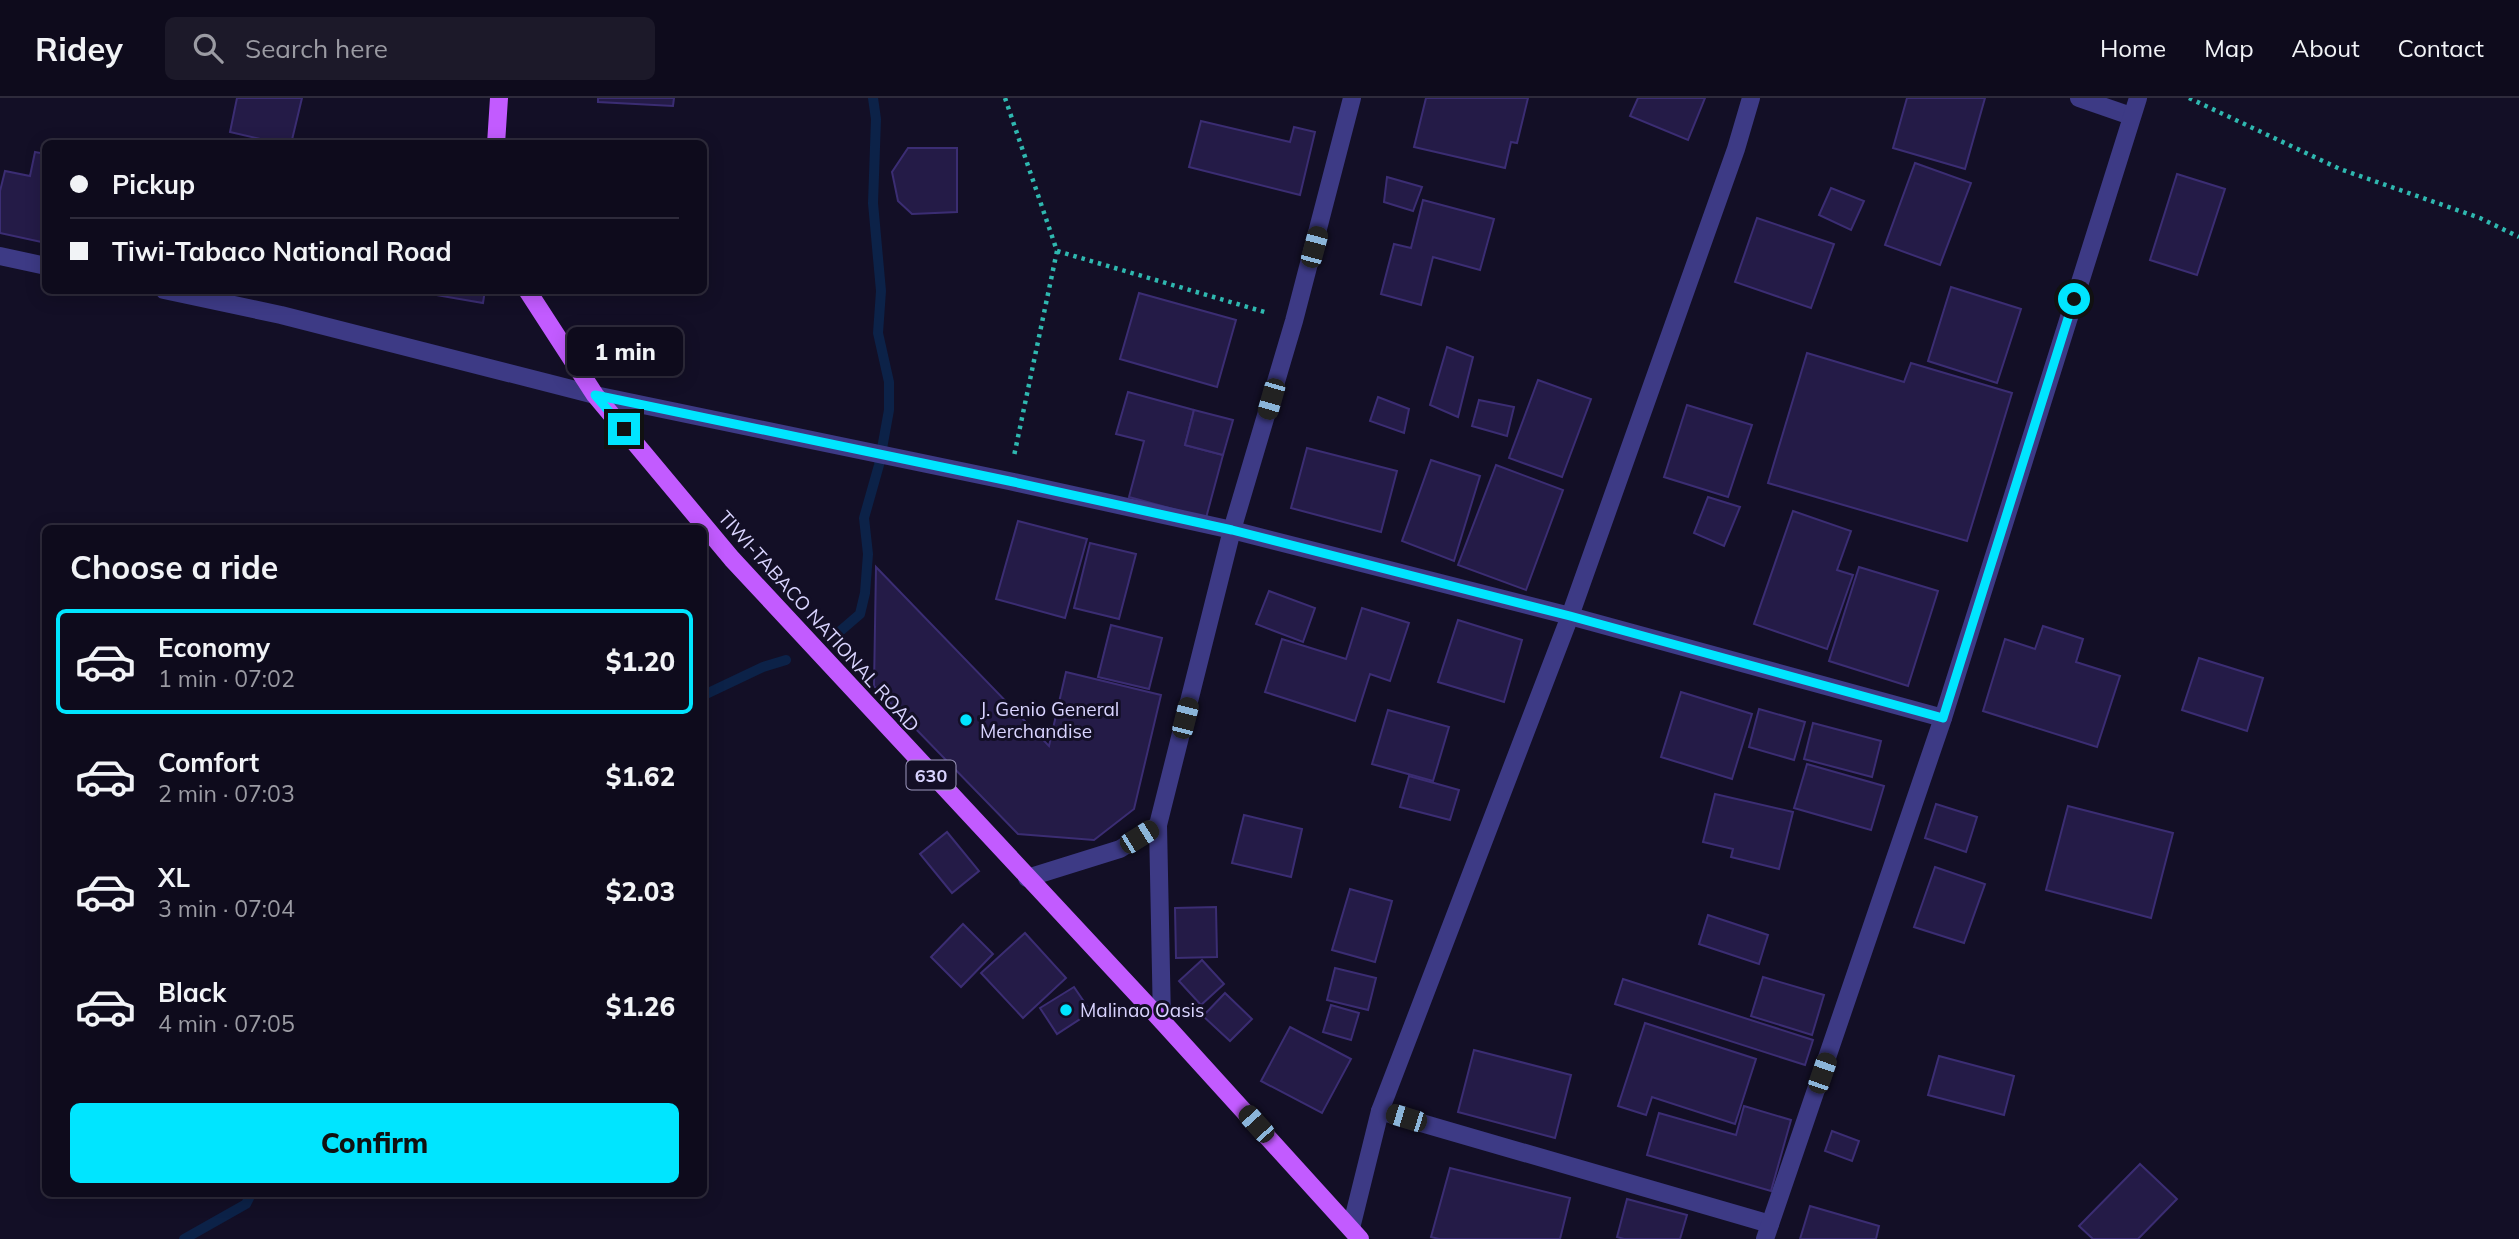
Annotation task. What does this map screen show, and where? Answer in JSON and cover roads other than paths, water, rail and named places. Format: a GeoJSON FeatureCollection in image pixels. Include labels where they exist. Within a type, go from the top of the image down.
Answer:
{"type":"FeatureCollection","features":[{"type":"Feature","properties":{"kind":"main road"},"geometry":{"type":"LineString","coordinates":[[496,140],[499,98]]}},
{"type":"Feature","properties":{"kind":"main road","name":"TIWI-TABACO NATIONAL ROAD"},"geometry":{"type":"LineString","coordinates":[[530,294],[595,395],[704,525]]}},
{"type":"Feature","properties":{"kind":"main road","name":"TIWI-TABACO NATIONAL ROAD"},"geometry":{"type":"LineString","coordinates":[[707,529],[1355,1233]]}},
{"type":"Feature","properties":{"kind":"street"},"geometry":{"type":"LineString","coordinates":[[1162,1021],[1157,825],[1232,530],[1294,321],[1352,98]]}},
{"type":"Feature","properties":{"kind":"street"},"geometry":{"type":"LineString","coordinates":[[1355,1233],[1380,1111],[1570,616],[1736,149],[1751,98]]}},
{"type":"Feature","properties":{"kind":"street"},"geometry":{"type":"LineString","coordinates":[[2079,98],[2131,116]]}},
{"type":"Feature","properties":{"kind":"street"},"geometry":{"type":"LineString","coordinates":[[1380,1111],[1768,1232],[1943,718],[2138,98]]}},
{"type":"Feature","properties":{"kind":"street"},"geometry":{"type":"LineString","coordinates":[[0,256],[42,265]]}},
{"type":"Feature","properties":{"kind":"street"},"geometry":{"type":"LineString","coordinates":[[183,294],[281,315],[595,395],[1232,530],[1570,616],[1943,718]]}},
{"type":"Feature","properties":{"kind":"street"},"geometry":{"type":"LineString","coordinates":[[1027,878],[1120,849],[1157,825]]}},
{"type":"Feature","properties":{"kind":"waterway"},"geometry":{"type":"LineString","coordinates":[[838,633],[860,614],[865,593],[868,554],[864,518],[879,465],[889,410],[889,382],[878,333],[881,291],[873,203],[876,119],[873,98]]}},
{"type":"Feature","properties":{"kind":"waterway"},"geometry":{"type":"LineString","coordinates":[[707,694],[763,667],[786,660]]}},
{"type":"Feature","properties":{"kind":"waterway"},"geometry":{"type":"LineString","coordinates":[[184,1239],[246,1204],[250,1197]]}},
{"type":"Feature","properties":{"kind":"place","name":"J. Genio General Merchandise"},"geometry":{"type":"Point","coordinates":[966,720]}},
{"type":"Feature","properties":{"kind":"place","name":"Malinao Oasis"},"geometry":{"type":"Point","coordinates":[1066,1010]}}]}
